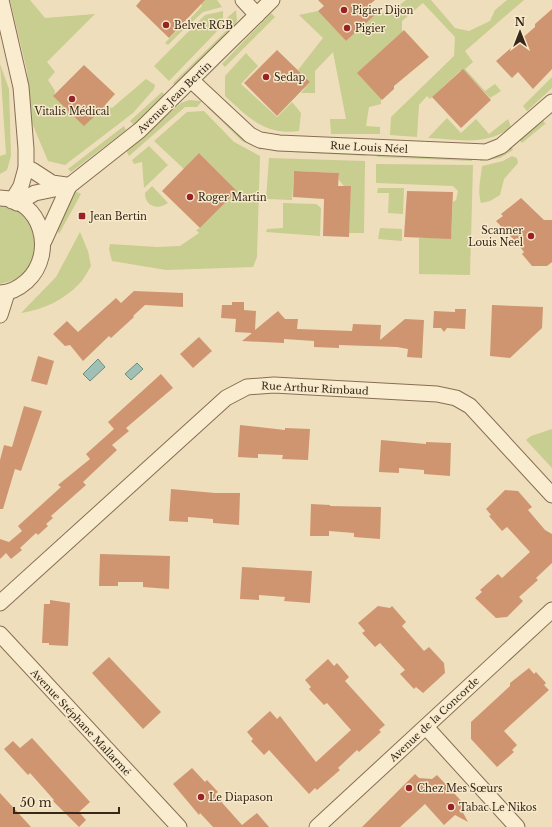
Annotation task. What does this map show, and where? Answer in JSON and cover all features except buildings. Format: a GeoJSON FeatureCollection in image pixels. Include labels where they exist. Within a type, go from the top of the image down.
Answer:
{"type":"FeatureCollection","features":[{"type":"Feature","properties":{"kind":"street"},"geometry":{"type":"LineString","coordinates":[[0,315],[4,293],[19,288],[36,273],[42,259],[44,241],[38,223],[29,210],[10,201],[21,186],[26,168],[26,149],[21,87],[1,0]]}},
{"type":"Feature","properties":{"kind":"street"},"geometry":{"type":"LineString","coordinates":[[243,0],[257,15]]}},
{"type":"Feature","properties":{"kind":"street","name":"Avenue Jean Bertin"},"geometry":{"type":"LineString","coordinates":[[10,201],[35,193],[69,186],[140,130],[272,0]]}},
{"type":"Feature","properties":{"kind":"street","name":"Rue Louis Néel"},"geometry":{"type":"LineString","coordinates":[[191,80],[250,135],[260,140],[279,143],[486,152],[501,146],[552,102]]}},
{"type":"Feature","properties":{"kind":"street"},"geometry":{"type":"LineString","coordinates":[[26,168],[32,170],[52,183],[69,186]]}},
{"type":"Feature","properties":{"kind":"street","name":"Avenue Jean Bertin"},"geometry":{"type":"LineString","coordinates":[[44,241],[69,186]]}},
{"type":"Feature","properties":{"kind":"street","name":"Rue Arthur Rimbaud"},"geometry":{"type":"LineString","coordinates":[[0,603],[226,398],[246,387],[274,384],[437,394],[456,398],[470,406],[552,495]]}},
{"type":"Feature","properties":{"kind":"street","name":"Avenue de la Concorde"},"geometry":{"type":"LineString","coordinates":[[317,827],[552,610]]}},
{"type":"Feature","properties":{"kind":"street","name":"Avenue Stéphane Mallarmé"},"geometry":{"type":"LineString","coordinates":[[0,634],[178,827]]}},
{"type":"Feature","properties":{"kind":"street"},"geometry":{"type":"LineString","coordinates":[[426,727],[517,827]]}},
{"type":"Feature","properties":{"kind":"green space"},"geometry":{"type":"Polygon","coordinates":[[[10,0],[30,0],[45,18],[95,14],[47,62],[55,72],[48,80],[55,91],[54,97],[98,113],[104,105],[112,108],[146,79],[155,85],[154,89],[133,113],[65,165],[48,161],[32,123],[27,71],[10,0]]]}},
{"type":"Feature","properties":{"kind":"green space"},"geometry":{"type":"Polygon","coordinates":[[[199,0],[217,0],[222,7],[203,12],[191,23],[188,21],[202,6],[199,0]]]}},
{"type":"Feature","properties":{"kind":"green space"},"geometry":{"type":"Polygon","coordinates":[[[406,0],[431,0],[455,28],[469,31],[490,21],[495,10],[507,0],[524,0],[465,51],[473,62],[465,69],[485,91],[495,84],[501,91],[490,98],[464,71],[460,71],[430,99],[427,96],[419,105],[417,137],[390,135],[391,117],[454,56],[455,37],[423,3],[402,21],[402,32],[391,42],[391,45],[359,72],[359,75],[381,98],[381,104],[369,107],[366,126],[380,127],[380,134],[331,134],[330,119],[346,119],[333,52],[315,71],[315,93],[301,93],[310,82],[298,70],[323,38],[299,15],[318,11],[346,41],[375,15],[393,10],[406,0]]]}},
{"type":"Feature","properties":{"kind":"green space"},"geometry":{"type":"Polygon","coordinates":[[[236,10],[237,20],[235,27],[176,86],[173,83],[228,29],[227,18],[236,10]]]}},
{"type":"Feature","properties":{"kind":"green space"},"geometry":{"type":"Polygon","coordinates":[[[223,11],[223,25],[169,81],[154,66],[205,15],[223,11]]]}},
{"type":"Feature","properties":{"kind":"green space"},"geometry":{"type":"Polygon","coordinates":[[[271,13],[275,17],[225,67],[222,64],[271,13]]]}},
{"type":"Feature","properties":{"kind":"green space"},"geometry":{"type":"Polygon","coordinates":[[[185,22],[188,25],[168,45],[165,43],[185,22]]]}},
{"type":"Feature","properties":{"kind":"green space"},"geometry":{"type":"Polygon","coordinates":[[[246,53],[258,66],[241,84],[277,117],[292,102],[301,113],[299,131],[276,131],[267,128],[250,118],[225,96],[225,76],[246,53]]]}},
{"type":"Feature","properties":{"kind":"green space"},"geometry":{"type":"Polygon","coordinates":[[[0,64],[9,89],[11,156],[7,170],[0,174],[0,156],[6,154],[0,64]]]}},
{"type":"Feature","properties":{"kind":"green space"},"geometry":{"type":"Polygon","coordinates":[[[552,77],[552,88],[527,111],[523,106],[552,77]]]}},
{"type":"Feature","properties":{"kind":"green space"},"geometry":{"type":"Polygon","coordinates":[[[162,92],[166,96],[134,125],[130,121],[162,92]]]}},
{"type":"Feature","properties":{"kind":"green space"},"geometry":{"type":"Polygon","coordinates":[[[189,100],[202,101],[197,107],[185,107],[129,156],[126,150],[181,103],[189,100]]]}},
{"type":"Feature","properties":{"kind":"green space"},"geometry":{"type":"Polygon","coordinates":[[[210,105],[263,146],[261,150],[242,141],[207,107],[210,105]]]}},
{"type":"Feature","properties":{"kind":"green space"},"geometry":{"type":"Polygon","coordinates":[[[204,111],[234,142],[260,156],[257,257],[253,267],[166,270],[112,261],[109,249],[110,244],[157,247],[180,246],[199,233],[196,230],[200,228],[237,191],[199,153],[184,169],[154,141],[187,112],[204,111]]]}},
{"type":"Feature","properties":{"kind":"green space"},"geometry":{"type":"Polygon","coordinates":[[[447,118],[461,133],[476,119],[489,134],[508,119],[511,127],[501,133],[482,140],[428,138],[447,118]]]}},
{"type":"Feature","properties":{"kind":"green space"},"geometry":{"type":"Polygon","coordinates":[[[542,119],[547,126],[545,124],[522,143],[518,139],[542,119]]]}},
{"type":"Feature","properties":{"kind":"green space"},"geometry":{"type":"Polygon","coordinates":[[[124,126],[126,130],[71,172],[68,169],[124,126]]]}},
{"type":"Feature","properties":{"kind":"green space"},"geometry":{"type":"Polygon","coordinates":[[[511,145],[513,150],[500,158],[480,161],[479,157],[511,145]]]}},
{"type":"Feature","properties":{"kind":"green space"},"geometry":{"type":"Polygon","coordinates":[[[149,146],[168,165],[144,188],[142,162],[134,164],[132,160],[149,146]]]}},
{"type":"Feature","properties":{"kind":"green space"},"geometry":{"type":"Polygon","coordinates":[[[274,148],[366,153],[366,156],[272,151],[274,148]]]}},
{"type":"Feature","properties":{"kind":"green space"},"geometry":{"type":"Polygon","coordinates":[[[377,153],[472,157],[472,161],[377,157],[377,153]]]}},
{"type":"Feature","properties":{"kind":"green space"},"geometry":{"type":"Polygon","coordinates":[[[512,156],[517,158],[518,163],[504,179],[500,195],[490,201],[481,203],[479,189],[482,166],[503,161],[512,156]]]}},
{"type":"Feature","properties":{"kind":"green space"},"geometry":{"type":"Polygon","coordinates":[[[269,158],[365,161],[364,233],[349,233],[351,186],[344,186],[339,180],[339,173],[294,171],[292,200],[266,199],[269,158]]]}},
{"type":"Feature","properties":{"kind":"green space"},"geometry":{"type":"Polygon","coordinates":[[[376,164],[473,165],[470,275],[419,274],[419,238],[449,238],[451,236],[453,202],[456,200],[458,191],[453,186],[376,183],[376,164]]]}},
{"type":"Feature","properties":{"kind":"green space"},"geometry":{"type":"Polygon","coordinates":[[[152,186],[168,203],[156,207],[147,201],[145,193],[152,186]]]}},
{"type":"Feature","properties":{"kind":"green space"},"geometry":{"type":"Polygon","coordinates":[[[378,188],[404,188],[403,214],[388,213],[389,193],[377,193],[378,188]]]}},
{"type":"Feature","properties":{"kind":"green space"},"geometry":{"type":"Polygon","coordinates":[[[75,191],[81,194],[59,234],[56,228],[67,199],[75,191]]]}},
{"type":"Feature","properties":{"kind":"green space"},"geometry":{"type":"Polygon","coordinates":[[[283,203],[316,204],[321,208],[320,236],[266,232],[267,229],[283,228],[283,203]]]}},
{"type":"Feature","properties":{"kind":"green space"},"geometry":{"type":"Polygon","coordinates":[[[0,205],[16,209],[28,219],[32,226],[35,238],[35,247],[32,263],[28,269],[17,278],[0,284],[0,205]]]}},
{"type":"Feature","properties":{"kind":"green space"},"geometry":{"type":"Polygon","coordinates":[[[380,228],[402,229],[402,241],[378,239],[380,228]]]}},
{"type":"Feature","properties":{"kind":"green space"},"geometry":{"type":"Polygon","coordinates":[[[80,232],[88,251],[91,266],[82,280],[73,290],[60,299],[45,307],[21,313],[56,277],[80,232]]]}},
{"type":"Feature","properties":{"kind":"green space"},"geometry":{"type":"Polygon","coordinates":[[[552,429],[552,468],[526,440],[531,436],[552,429]]]}},
{"type":"Feature","properties":{"kind":"water"},"geometry":{"type":"Polygon","coordinates":[[[98,359],[105,367],[90,381],[83,374],[98,359]]]}},
{"type":"Feature","properties":{"kind":"water"},"geometry":{"type":"Polygon","coordinates":[[[137,363],[143,369],[131,380],[125,374],[137,363]]]}},
{"type":"Feature","properties":{"kind":"place","name":"Pigier Dijon"},"geometry":{"type":"Point","coordinates":[344,10]}},
{"type":"Feature","properties":{"kind":"place","name":"Belvet RGB"},"geometry":{"type":"Point","coordinates":[166,25]}},
{"type":"Feature","properties":{"kind":"place","name":"Pigier"},"geometry":{"type":"Point","coordinates":[347,28]}},
{"type":"Feature","properties":{"kind":"place","name":"Sedap"},"geometry":{"type":"Point","coordinates":[266,77]}},
{"type":"Feature","properties":{"kind":"place","name":"Vitalis Médical"},"geometry":{"type":"Point","coordinates":[72,99]}},
{"type":"Feature","properties":{"kind":"place","name":"Roger Martin"},"geometry":{"type":"Point","coordinates":[190,197]}},
{"type":"Feature","properties":{"kind":"place","name":"Jean Bertin"},"geometry":{"type":"Point","coordinates":[82,216]}},
{"type":"Feature","properties":{"kind":"place","name":"Scanner Louis Neel"},"geometry":{"type":"Point","coordinates":[531,236]}},
{"type":"Feature","properties":{"kind":"place","name":"Chez Mes Sœurs"},"geometry":{"type":"Point","coordinates":[409,788]}},
{"type":"Feature","properties":{"kind":"place","name":"Le Diapason"},"geometry":{"type":"Point","coordinates":[201,797]}},
{"type":"Feature","properties":{"kind":"place","name":"Tabac Le Nikos"},"geometry":{"type":"Point","coordinates":[451,807]}}]}
